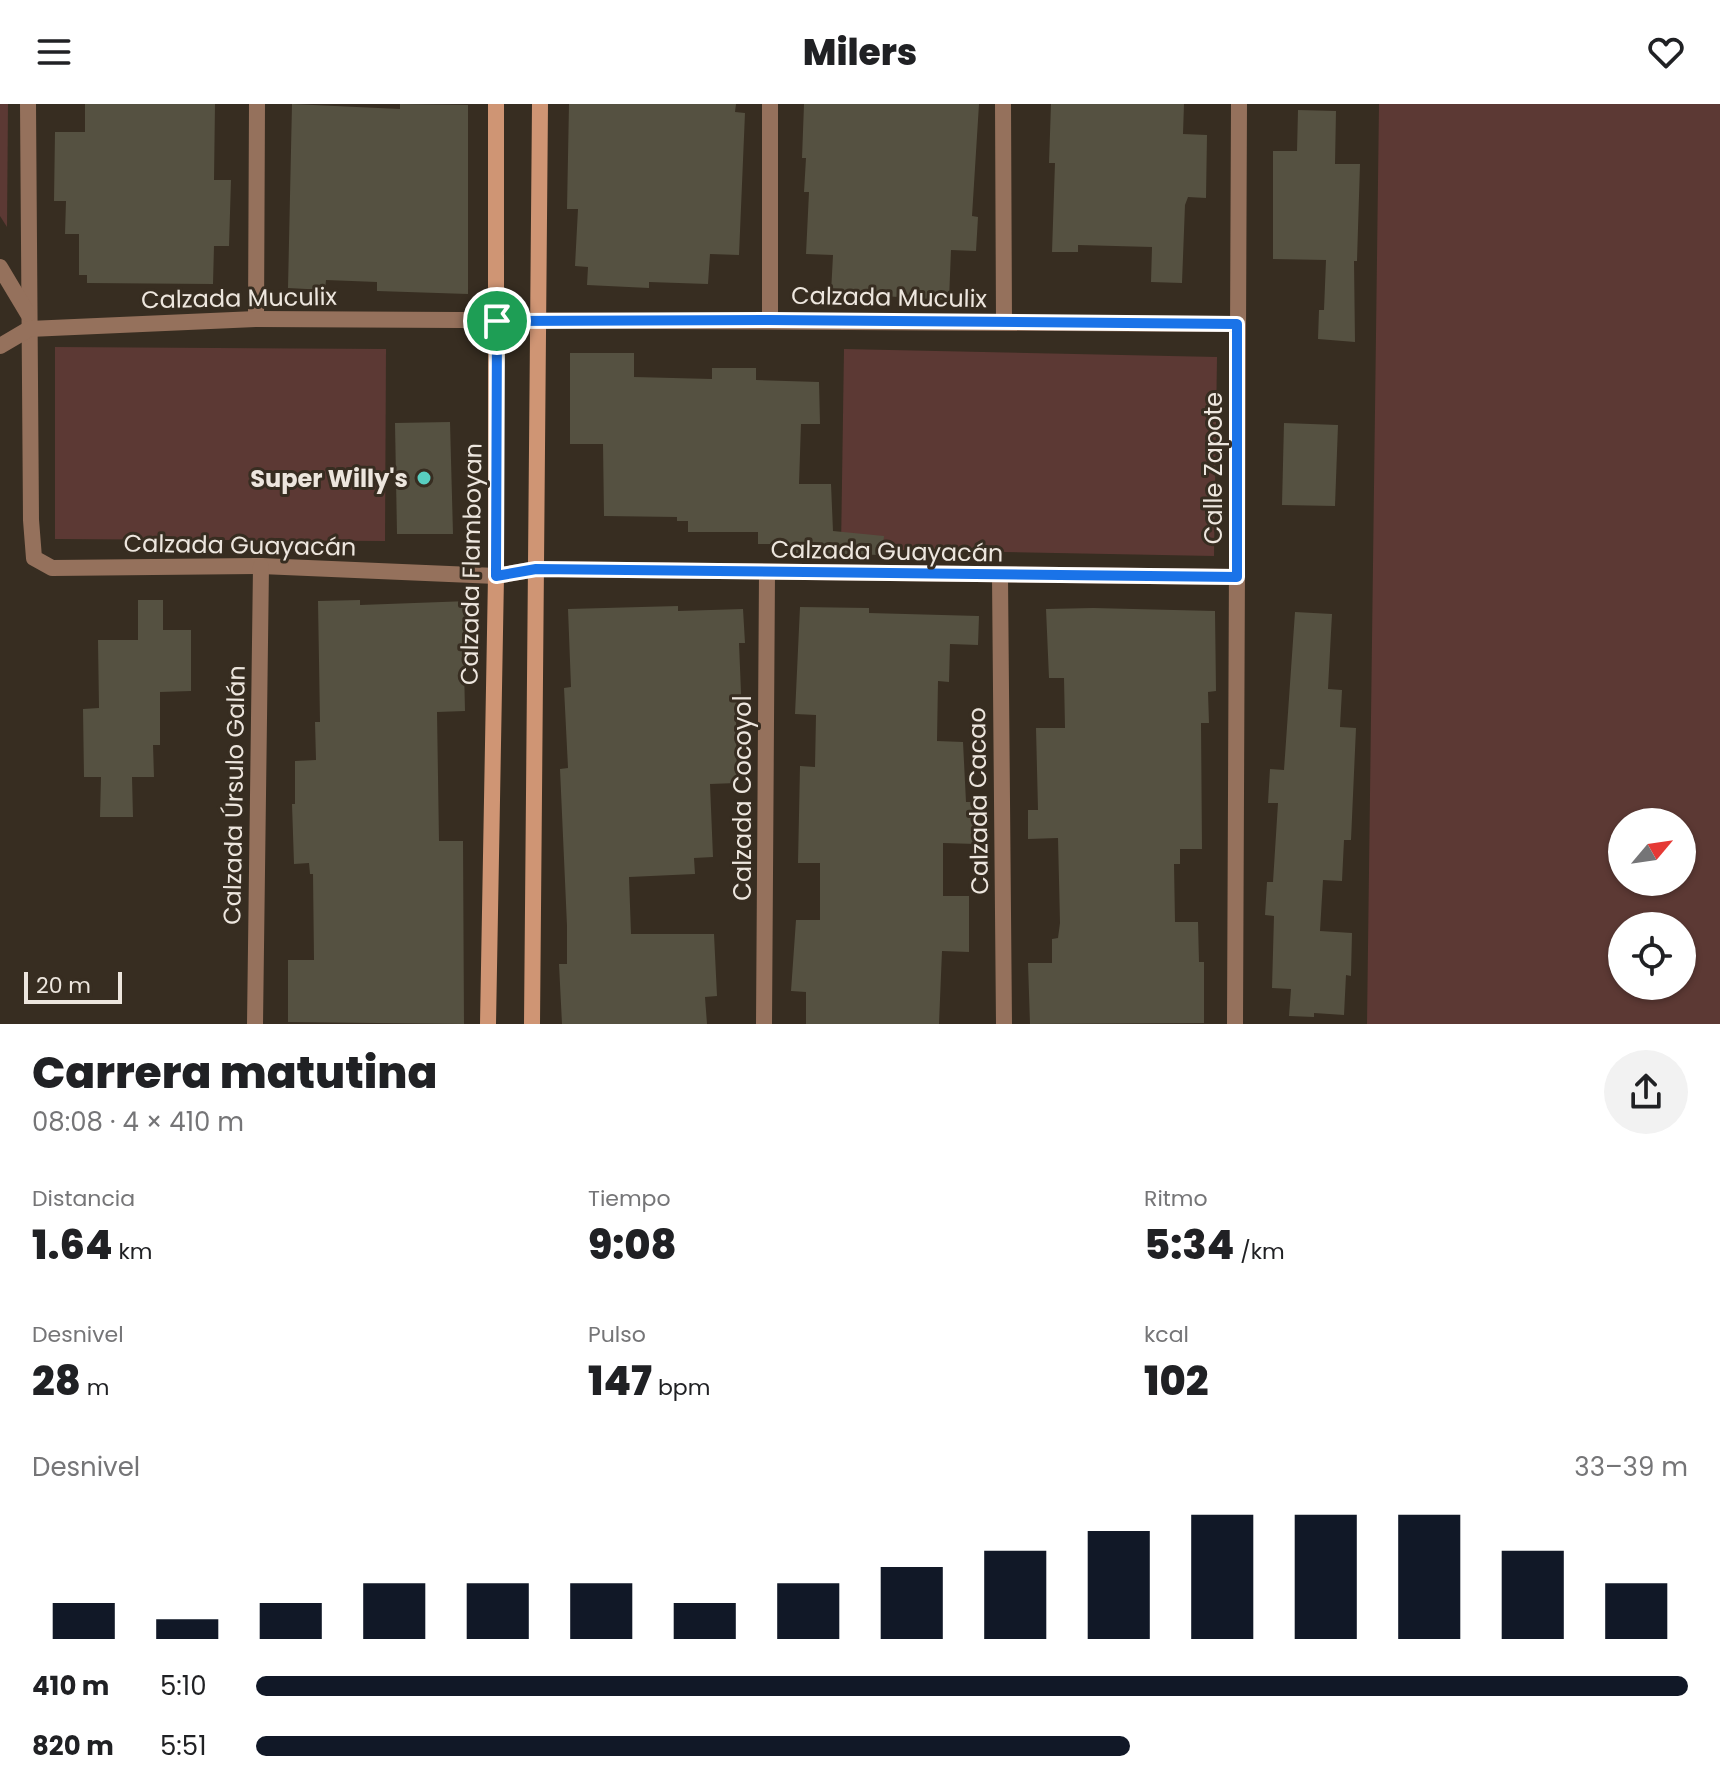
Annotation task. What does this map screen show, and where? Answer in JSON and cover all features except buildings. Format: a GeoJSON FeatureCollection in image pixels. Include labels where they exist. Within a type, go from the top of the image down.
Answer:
{"type":"FeatureCollection","features":[{"type":"Feature","properties":{"kind":"main road","name":"Calzada Flamboyan"},"geometry":{"type":"LineString","coordinates":[[488,1024],[496,576],[496,104]]}},
{"type":"Feature","properties":{"kind":"main road"},"geometry":{"type":"LineString","coordinates":[[532,1024],[540,104]]}},
{"type":"Feature","properties":{"kind":"street"},"geometry":{"type":"LineString","coordinates":[[28,104],[29,322]]}},
{"type":"Feature","properties":{"kind":"street"},"geometry":{"type":"LineString","coordinates":[[256,319],[257,104]]}},
{"type":"Feature","properties":{"kind":"street"},"geometry":{"type":"LineString","coordinates":[[770,104],[770,320]]}},
{"type":"Feature","properties":{"kind":"street"},"geometry":{"type":"LineString","coordinates":[[1003,104],[1004,322]]}},
{"type":"Feature","properties":{"kind":"street","name":"Calle Zapote"},"geometry":{"type":"LineString","coordinates":[[1235,1024],[1239,104]]}},
{"type":"Feature","properties":{"kind":"street"},"geometry":{"type":"LineString","coordinates":[[0,267],[29,322]]}},
{"type":"Feature","properties":{"kind":"street","name":"Calzada Muculix"},"geometry":{"type":"LineString","coordinates":[[29,322],[256,319],[1237,324]]}},
{"type":"Feature","properties":{"kind":"street"},"geometry":{"type":"LineString","coordinates":[[0,346],[29,322]]}},
{"type":"Feature","properties":{"kind":"street","name":"Calzada Guayacán"},"geometry":{"type":"LineString","coordinates":[[29,322],[34,558],[52,568],[261,566],[496,576],[536,569],[1000,577],[1237,577]]}},
{"type":"Feature","properties":{"kind":"street","name":"Calzada Úrsulo Galán"},"geometry":{"type":"LineString","coordinates":[[255,1024],[261,566]]}},
{"type":"Feature","properties":{"kind":"street","name":"Calzada Cocoyol"},"geometry":{"type":"LineString","coordinates":[[764,1024],[767,573]]}},
{"type":"Feature","properties":{"kind":"street","name":"Calzada Cacao"},"geometry":{"type":"LineString","coordinates":[[1000,577],[1004,1024]]}},
{"type":"Feature","properties":{"kind":"shaded area"},"geometry":{"type":"Polygon","coordinates":[[[0,104],[8,104],[7,227],[0,216],[0,104]]]}},
{"type":"Feature","properties":{"kind":"shaded area"},"geometry":{"type":"Polygon","coordinates":[[[1379,104],[1720,104],[1720,1024],[1367,1024],[1379,104]]]}},
{"type":"Feature","properties":{"kind":"shaded area"},"geometry":{"type":"Polygon","coordinates":[[[55,347],[386,349],[385,541],[55,539],[55,347]]]}},
{"type":"Feature","properties":{"kind":"shaded area"},"geometry":{"type":"Polygon","coordinates":[[[844,349],[1217,357],[1214,556],[841,549],[844,349]]]}},
{"type":"Feature","properties":{"kind":"place","name":"Super Willy's"},"geometry":{"type":"Point","coordinates":[424,478]}},
{"type":"Feature","properties":{"kind":"route"},"geometry":{"type":"LineString","coordinates":[[497,321],[1237,324],[1237,577],[1000,577],[536,569],[496,576],[497,321]]}}]}
